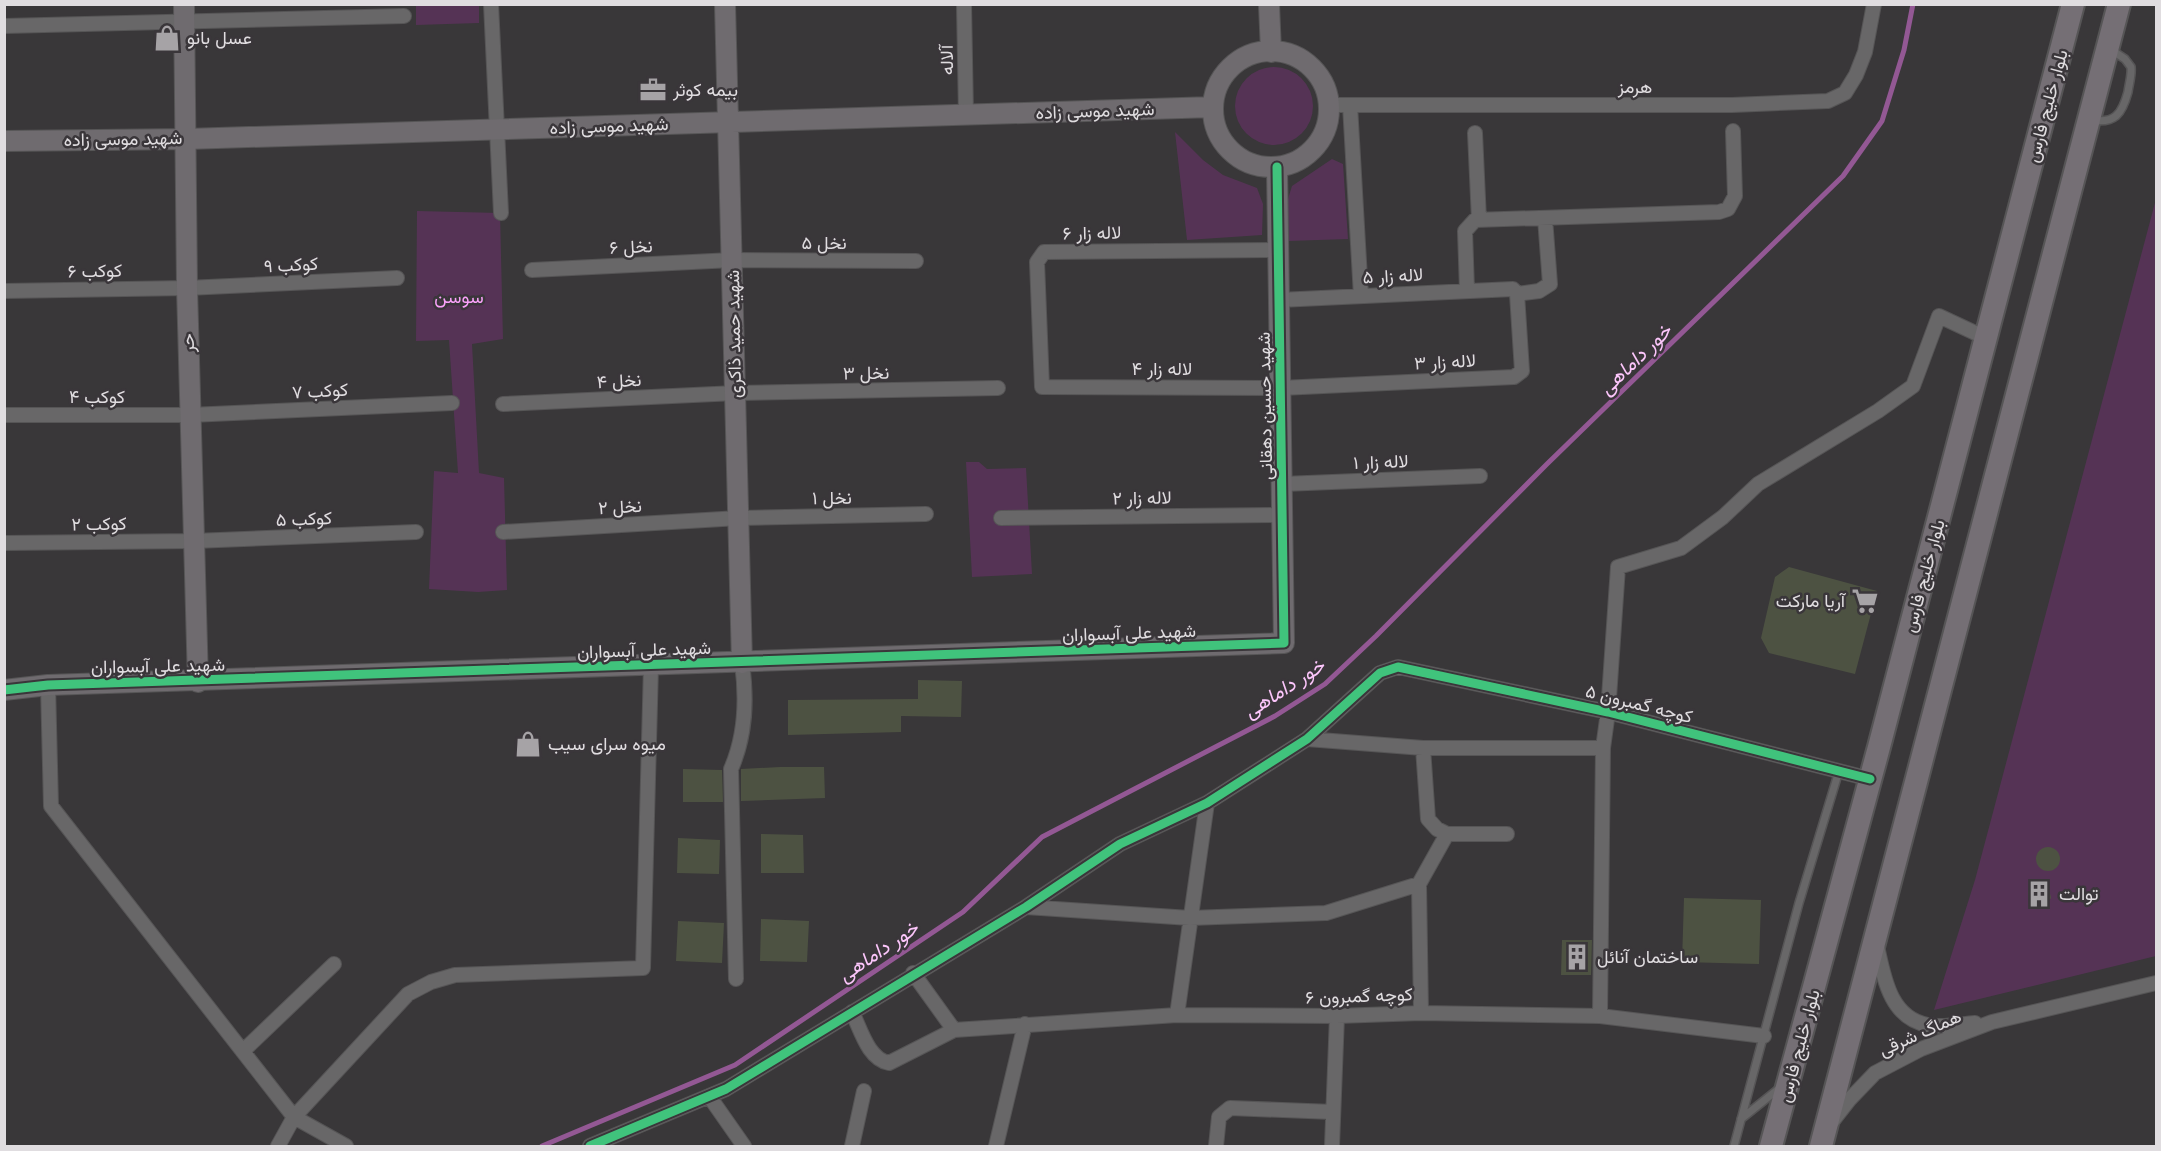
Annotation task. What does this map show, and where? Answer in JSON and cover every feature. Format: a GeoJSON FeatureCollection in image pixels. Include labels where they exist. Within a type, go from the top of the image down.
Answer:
{"type":"FeatureCollection","features":[{"type":"Feature","properties":{"kind":"main road","name":"بلوار خلیج فارس"},"geometry":{"type":"LineString","coordinates":[[1771,1146],[1870,779],[2073,4]]}},
{"type":"Feature","properties":{"kind":"main road"},"geometry":{"type":"LineString","coordinates":[[1823,1140],[2119,4]]}},
{"type":"Feature","properties":{"kind":"street"},"geometry":{"type":"LineString","coordinates":[[491,4],[501,213]]}},
{"type":"Feature","properties":{"kind":"street","name":"شهید حمید ذاکری"},"geometry":{"type":"LineString","coordinates":[[725,4],[742,663]]}},
{"type":"Feature","properties":{"kind":"street","name":"آلاله"},"geometry":{"type":"LineString","coordinates":[[964,4],[966,115]]}},
{"type":"Feature","properties":{"kind":"street"},"geometry":{"type":"LineString","coordinates":[[1269,4],[1271,52]]}},
{"type":"Feature","properties":{"kind":"street","name":"هرمز"},"geometry":{"type":"LineString","coordinates":[[1329,105],[1732,105],[1828,101],[1845,93],[1856,75],[1865,52],[1874,4]]}},
{"type":"Feature","properties":{"kind":"street"},"geometry":{"type":"LineString","coordinates":[[4,26],[184,13],[404,16]]}},
{"type":"Feature","properties":{"kind":"street","name":"حر"},"geometry":{"type":"LineString","coordinates":[[184,13],[187,288],[198,682]]}},
{"type":"Feature","properties":{"kind":"street"},"geometry":{"type":"LineString","coordinates":[[1280,51],[1299,58],[1314,69],[1324,84],[1329,105],[1328,121],[1322,138],[1310,153],[1295,163],[1277,167],[1258,166],[1240,158],[1225,145],[1216,127],[1213,107],[1217,88],[1227,71],[1242,58],[1280,51]]}},
{"type":"Feature","properties":{"kind":"street"},"geometry":{"type":"LineString","coordinates":[[1350,105],[1361,296]]}},
{"type":"Feature","properties":{"kind":"street","name":"شهید موسی زاده"},"geometry":{"type":"LineString","coordinates":[[4,141],[187,138],[1213,107]]}},
{"type":"Feature","properties":{"kind":"street"},"geometry":{"type":"LineString","coordinates":[[1467,290],[1465,231],[1471,222],[1719,212],[1728,209],[1735,196],[1733,131]]}},
{"type":"Feature","properties":{"kind":"street"},"geometry":{"type":"LineString","coordinates":[[1475,133],[1479,220]]}},
{"type":"Feature","properties":{"kind":"street","name":"شهید حسین دهقانی"},"geometry":{"type":"LineString","coordinates":[[1277,167],[1284,644]]}},
{"type":"Feature","properties":{"kind":"street","name":"لاله زار ۵"},"geometry":{"type":"LineString","coordinates":[[1279,300],[1467,290],[1539,291],[1550,284],[1545,218]]}},
{"type":"Feature","properties":{"kind":"street","name":"لاله زار ۶"},"geometry":{"type":"LineString","coordinates":[[1042,387],[1037,262],[1044,252],[1278,249]]}},
{"type":"Feature","properties":{"kind":"street","name":"نخل ۵"},"geometry":{"type":"LineString","coordinates":[[732,260],[916,261]]}},
{"type":"Feature","properties":{"kind":"street","name":"نخل ۶"},"geometry":{"type":"LineString","coordinates":[[532,270],[732,260]]}},
{"type":"Feature","properties":{"kind":"street","name":"کوکب ۹"},"geometry":{"type":"LineString","coordinates":[[187,288],[397,278]]}},
{"type":"Feature","properties":{"kind":"street","name":"کوکب ۶"},"geometry":{"type":"LineString","coordinates":[[4,291],[187,288]]}},
{"type":"Feature","properties":{"kind":"street","name":"لاله زار ۳"},"geometry":{"type":"LineString","coordinates":[[1281,388],[1514,377],[1522,370],[1513,291]]}},
{"type":"Feature","properties":{"kind":"street"},"geometry":{"type":"LineString","coordinates":[[1600,1016],[1603,748],[1608,712],[1618,567],[1681,548],[1723,517],[1758,484],[1878,411],[1913,386],[1939,316],[1986,338]]}},
{"type":"Feature","properties":{"kind":"street","name":"لاله زار ۴"},"geometry":{"type":"LineString","coordinates":[[1042,387],[1281,388]]}},
{"type":"Feature","properties":{"kind":"street","name":"نخل ۳"},"geometry":{"type":"LineString","coordinates":[[736,393],[998,388]]}},
{"type":"Feature","properties":{"kind":"street","name":"نخل ۴"},"geometry":{"type":"LineString","coordinates":[[503,404],[736,393]]}},
{"type":"Feature","properties":{"kind":"street","name":"کوکب ۷"},"geometry":{"type":"LineString","coordinates":[[190,415],[452,403]]}},
{"type":"Feature","properties":{"kind":"street","name":"کوکب ۴"},"geometry":{"type":"LineString","coordinates":[[4,415],[190,415]]}},
{"type":"Feature","properties":{"kind":"street","name":"لاله زار ۱"},"geometry":{"type":"LineString","coordinates":[[1283,484],[1480,476]]}},
{"type":"Feature","properties":{"kind":"street","name":"نخل ۱"},"geometry":{"type":"LineString","coordinates":[[740,518],[926,514]]}},
{"type":"Feature","properties":{"kind":"street","name":"لاله زار ۲"},"geometry":{"type":"LineString","coordinates":[[1001,518],[1283,514]]}},
{"type":"Feature","properties":{"kind":"street","name":"نخل ۲"},"geometry":{"type":"LineString","coordinates":[[503,532],[740,518]]}},
{"type":"Feature","properties":{"kind":"street","name":"کوکب ۵"},"geometry":{"type":"LineString","coordinates":[[194,541],[416,532]]}},
{"type":"Feature","properties":{"kind":"street","name":"کوکب ۲"},"geometry":{"type":"LineString","coordinates":[[4,543],[194,541]]}},
{"type":"Feature","properties":{"kind":"street","name":"شهید علی آبسواران"},"geometry":{"type":"LineString","coordinates":[[4,690],[48,685],[198,682],[1284,644]]}},
{"type":"Feature","properties":{"kind":"street"},"geometry":{"type":"LineString","coordinates":[[736,979],[731,769],[738,752],[745,716],[742,663]]}},
{"type":"Feature","properties":{"kind":"street"},"geometry":{"type":"LineString","coordinates":[[278,1146],[294,1117],[408,994],[431,982],[455,975],[643,968],[651,666]]}},
{"type":"Feature","properties":{"kind":"street","name":"کوچه گمبرون ۵"},"geometry":{"type":"LineString","coordinates":[[1306,739],[1380,673],[1398,667],[1608,712],[1870,779]]}},
{"type":"Feature","properties":{"kind":"street"},"geometry":{"type":"LineString","coordinates":[[48,685],[51,806],[294,1117],[346,1146]]}},
{"type":"Feature","properties":{"kind":"street"},"geometry":{"type":"LineString","coordinates":[[590,1146],[726,1089],[1026,907],[1120,844],[1207,803],[1306,739],[1423,748],[1603,748]]}},
{"type":"Feature","properties":{"kind":"street"},"geometry":{"type":"LineString","coordinates":[[1423,748],[1428,819],[1437,830],[1447,834],[1507,834]]}},
{"type":"Feature","properties":{"kind":"street"},"geometry":{"type":"LineString","coordinates":[[1177,1015],[1207,803]]}},
{"type":"Feature","properties":{"kind":"street"},"geometry":{"type":"LineString","coordinates":[[1421,1013],[1419,884],[1447,834]]}},
{"type":"Feature","properties":{"kind":"street"},"geometry":{"type":"LineString","coordinates":[[1026,907],[1190,918],[1326,913],[1419,884]]}},
{"type":"Feature","properties":{"kind":"street","name":"هماگ شرقی"},"geometry":{"type":"LineString","coordinates":[[1875,939],[1890,998],[1909,1019],[1929,1025],[1992,1023]]}},
{"type":"Feature","properties":{"kind":"street"},"geometry":{"type":"LineString","coordinates":[[243,1051],[334,964]]}},
{"type":"Feature","properties":{"kind":"street"},"geometry":{"type":"LineString","coordinates":[[852,1012],[873,1054],[880,1061],[889,1063],[954,1030],[914,973]]}},
{"type":"Feature","properties":{"kind":"street","name":"هماگ شرقی"},"geometry":{"type":"LineString","coordinates":[[1823,1140],[1842,1109],[1875,1073],[1921,1048],[1992,1023],[2157,983]]}},
{"type":"Feature","properties":{"kind":"street","name":"کوچه گمبرون ۶"},"geometry":{"type":"LineString","coordinates":[[954,1030],[1177,1015],[1337,1016],[1421,1013],[1600,1016],[1764,1036]]}},
{"type":"Feature","properties":{"kind":"street"},"geometry":{"type":"LineString","coordinates":[[1332,1146],[1337,1016]]}},
{"type":"Feature","properties":{"kind":"street"},"geometry":{"type":"LineString","coordinates":[[996,1146],[1025,1024]]}},
{"type":"Feature","properties":{"kind":"street"},"geometry":{"type":"LineString","coordinates":[[852,1146],[864,1091]]}},
{"type":"Feature","properties":{"kind":"street"},"geometry":{"type":"LineString","coordinates":[[709,1096],[744,1146]]}},
{"type":"Feature","properties":{"kind":"street"},"geometry":{"type":"LineString","coordinates":[[1216,1146],[1219,1117],[1230,1108],[1333,1112]]}},
{"type":"Feature","properties":{"kind":"lane"},"geometry":{"type":"LineString","coordinates":[[2088,119],[2105,121],[2115,118],[2123,109],[2126,98],[2131,67],[2125,59],[2107,47]]}},
{"type":"Feature","properties":{"kind":"lane"},"geometry":{"type":"LineString","coordinates":[[1734,1146],[1839,771]]}},
{"type":"Feature","properties":{"kind":"lane"},"geometry":{"type":"LineString","coordinates":[[1741,1119],[1790,1080]]}},
{"type":"Feature","properties":{"kind":"green space"},"geometry":{"type":"Polygon","coordinates":[[[416,5],[479,5],[479,23],[416,25],[416,5]]]}},
{"type":"Feature","properties":{"kind":"green space"},"geometry":{"type":"Polygon","coordinates":[[[1274,67],[1289,70],[1301,79],[1310,91],[1313,106],[1310,121],[1301,133],[1289,142],[1274,145],[1259,142],[1247,133],[1238,121],[1235,106],[1238,91],[1247,79],[1259,70],[1274,67]]]}},
{"type":"Feature","properties":{"kind":"green space"},"geometry":{"type":"Polygon","coordinates":[[[1175,132],[1203,160],[1223,175],[1257,188],[1263,204],[1262,235],[1187,240],[1175,132]]]}},
{"type":"Feature","properties":{"kind":"green space"},"geometry":{"type":"Polygon","coordinates":[[[1332,159],[1343,164],[1348,239],[1288,241],[1287,202],[1292,186],[1332,159]]]}},
{"type":"Feature","properties":{"kind":"green space"},"geometry":{"type":"Polygon","coordinates":[[[2156,199],[2156,956],[1934,1010],[1975,880],[2156,199]]]}},
{"type":"Feature","properties":{"kind":"green space","name":"سوسن"},"geometry":{"type":"Polygon","coordinates":[[[417,211],[500,213],[503,339],[472,344],[479,473],[504,478],[507,590],[478,592],[429,589],[434,471],[458,473],[449,340],[416,341],[417,211]]]}},
{"type":"Feature","properties":{"kind":"green space"},"geometry":{"type":"Polygon","coordinates":[[[966,462],[979,462],[987,469],[1026,468],[1032,574],[972,577],[966,462]]]}},
{"type":"Feature","properties":{"kind":"building"},"geometry":{"type":"Polygon","coordinates":[[[1789,567],[1877,591],[1855,674],[1769,653],[1761,638],[1775,577],[1789,567]]]}},
{"type":"Feature","properties":{"kind":"building"},"geometry":{"type":"Polygon","coordinates":[[[918,680],[962,681],[961,717],[901,716],[901,732],[788,735],[788,700],[918,699],[918,680]]]}},
{"type":"Feature","properties":{"kind":"building"},"geometry":{"type":"Polygon","coordinates":[[[824,767],[825,798],[741,801],[741,769],[824,767]]]}},
{"type":"Feature","properties":{"kind":"building"},"geometry":{"type":"Polygon","coordinates":[[[683,769],[722,770],[723,802],[683,802],[683,769]]]}},
{"type":"Feature","properties":{"kind":"building"},"geometry":{"type":"Polygon","coordinates":[[[761,834],[803,835],[804,873],[761,873],[761,834]]]}},
{"type":"Feature","properties":{"kind":"building"},"geometry":{"type":"Polygon","coordinates":[[[678,838],[720,840],[719,874],[677,873],[678,838]]]}},
{"type":"Feature","properties":{"kind":"building","name":"توالت"},"geometry":{"type":"Polygon","coordinates":[[[2048,847],[2053,848],[2059,854],[2059,864],[2053,870],[2048,871],[2043,870],[2037,864],[2036,859],[2037,854],[2043,848],[2048,847]]]}},
{"type":"Feature","properties":{"kind":"building","name":"توالت"},"geometry":{"type":"Polygon","coordinates":[[[2043,880],[2049,889],[2051,898],[2045,905],[2036,906],[2029,900],[2028,891],[2034,884],[2043,880]]]}},
{"type":"Feature","properties":{"kind":"building"},"geometry":{"type":"Polygon","coordinates":[[[1684,898],[1761,900],[1759,964],[1682,962],[1684,898]]]}},
{"type":"Feature","properties":{"kind":"building"},"geometry":{"type":"Polygon","coordinates":[[[761,919],[809,921],[807,962],[760,961],[761,919]]]}},
{"type":"Feature","properties":{"kind":"building"},"geometry":{"type":"Polygon","coordinates":[[[678,921],[724,923],[722,963],[676,961],[678,921]]]}},
{"type":"Feature","properties":{"kind":"building","name":"ساختمان آنائل"},"geometry":{"type":"Polygon","coordinates":[[[1562,940],[1592,940],[1591,975],[1561,975],[1562,940]]]}},
{"type":"Feature","properties":{"kind":"waterway","name":"خور داماهی"},"geometry":{"type":"LineString","coordinates":[[542,1146],[735,1065],[963,912],[1042,837],[1275,716],[1325,684],[1843,176],[1882,121],[1904,50],[1913,4]]}},
{"type":"Feature","properties":{"kind":"cycle path"},"geometry":{"type":"LineString","coordinates":[[4,690],[48,685],[1284,643],[1277,167]]}},
{"type":"Feature","properties":{"kind":"cycle path"},"geometry":{"type":"LineString","coordinates":[[590,1146],[726,1089],[1026,907],[1120,844],[1207,803],[1307,739],[1380,673],[1398,667],[1608,712],[1870,779]]}},
{"type":"Feature","properties":{"kind":"place","name":"عسل بانو"},"geometry":{"type":"Point","coordinates":[167,38]}},
{"type":"Feature","properties":{"kind":"place","name":"بیمه کوثر"},"geometry":{"type":"Point","coordinates":[653,90]}},
{"type":"Feature","properties":{"kind":"place","name":"آریا مارکت"},"geometry":{"type":"Point","coordinates":[1865,601]}},
{"type":"Feature","properties":{"kind":"place","name":"میوه سرای سیب"},"geometry":{"type":"Point","coordinates":[528,744]}},
{"type":"Feature","properties":{"kind":"place","name":"توالت"},"geometry":{"type":"Point","coordinates":[2039,894]}},
{"type":"Feature","properties":{"kind":"place","name":"ساختمان آنائل"},"geometry":{"type":"Point","coordinates":[1577,957]}}]}
